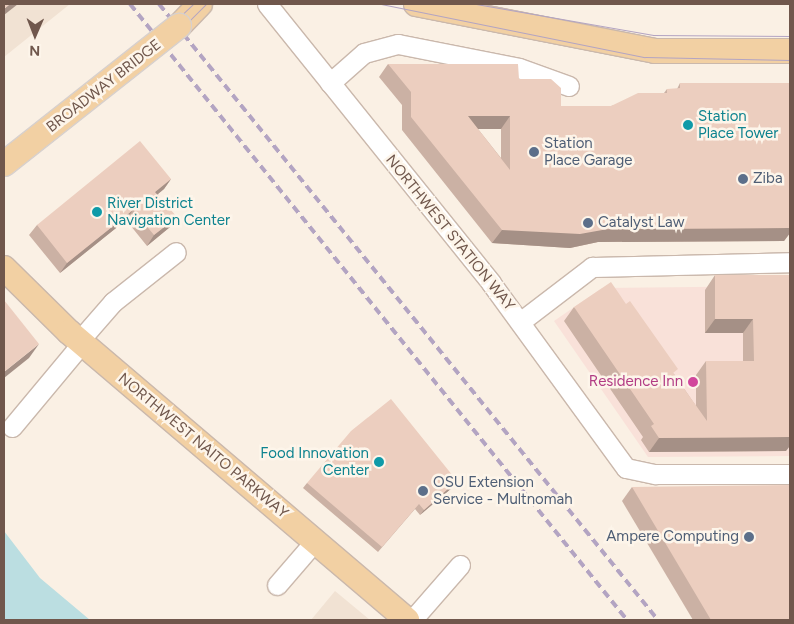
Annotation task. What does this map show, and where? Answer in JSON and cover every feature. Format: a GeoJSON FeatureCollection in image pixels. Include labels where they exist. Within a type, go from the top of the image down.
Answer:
{"type":"FeatureCollection","features":[{"type":"Feature","properties":{"kind":"main road","name":"BROADWAY BRIDGE"},"geometry":{"type":"LineString","coordinates":[[4,164],[165,39],[200,4]]}},
{"type":"Feature","properties":{"kind":"main road"},"geometry":{"type":"LineString","coordinates":[[416,4],[593,40],[688,53],[790,51]]}},
{"type":"Feature","properties":{"kind":"main road","name":"NORTHWEST NAITO PARKWAY"},"geometry":{"type":"LineString","coordinates":[[4,268],[81,342],[407,620]]}},
{"type":"Feature","properties":{"kind":"street","name":"NORTHWEST STATION WAY"},"geometry":{"type":"LineString","coordinates":[[267,4],[520,322],[626,468],[655,474],[790,474]]}},
{"type":"Feature","properties":{"kind":"street"},"geometry":{"type":"LineString","coordinates":[[330,83],[364,53],[398,44],[518,68],[569,86]]}},
{"type":"Feature","properties":{"kind":"street"},"geometry":{"type":"LineString","coordinates":[[12,427],[113,302],[176,252]]}},
{"type":"Feature","properties":{"kind":"street"},"geometry":{"type":"LineString","coordinates":[[520,322],[592,267],[790,262]]}},
{"type":"Feature","properties":{"kind":"street"},"geometry":{"type":"LineString","coordinates":[[277,585],[315,541]]}},
{"type":"Feature","properties":{"kind":"street"},"geometry":{"type":"LineString","coordinates":[[412,620],[460,565]]}},
{"type":"Feature","properties":{"kind":"shaded area"},"geometry":{"type":"Polygon","coordinates":[[[4,4],[70,4],[4,57],[4,4]]]}},
{"type":"Feature","properties":{"kind":"shaded area","name":"Residence Inn"},"geometry":{"type":"Polygon","coordinates":[[[789,286],[790,456],[648,457],[554,321],[602,288],[789,286]]]}},
{"type":"Feature","properties":{"kind":"shaded area"},"geometry":{"type":"Polygon","coordinates":[[[335,591],[370,620],[311,620],[335,591]]]}},
{"type":"Feature","properties":{"kind":"water"},"geometry":{"type":"Polygon","coordinates":[[[4,531],[40,578],[90,620],[4,620],[4,531]]]}},
{"type":"Feature","properties":{"kind":"building"},"geometry":{"type":"Polygon","coordinates":[[[388,64],[518,64],[519,79],[551,79],[561,88],[561,106],[611,106],[638,93],[667,93],[667,89],[680,88],[680,83],[789,83],[790,228],[608,229],[580,234],[502,230],[411,117],[411,92],[388,64]],[[468,116],[510,170],[510,116],[468,116]]]}},
{"type":"Feature","properties":{"kind":"building","name":"River District Navigation Center"},"geometry":{"type":"Polygon","coordinates":[[[140,141],[171,179],[155,192],[177,217],[154,235],[133,210],[67,263],[37,225],[140,141]]]}},
{"type":"Feature","properties":{"kind":"building"},"geometry":{"type":"Polygon","coordinates":[[[715,275],[790,275],[790,437],[659,438],[651,426],[654,424],[574,307],[611,282],[626,304],[630,301],[678,369],[673,373],[707,421],[706,361],[754,361],[753,319],[715,319],[715,275]]]}},
{"type":"Feature","properties":{"kind":"building"},"geometry":{"type":"Polygon","coordinates":[[[4,300],[39,344],[4,372],[4,300]]]}},
{"type":"Feature","properties":{"kind":"building","name":"Food Innovation Center"},"geometry":{"type":"Polygon","coordinates":[[[391,399],[457,481],[424,510],[419,504],[382,547],[307,483],[351,431],[391,399]]]}},
{"type":"Feature","properties":{"kind":"building"},"geometry":{"type":"Polygon","coordinates":[[[790,485],[790,620],[711,620],[632,487],[790,485]]]}},
{"type":"Feature","properties":{"kind":"tram line"},"geometry":{"type":"LineString","coordinates":[[10,155],[141,53],[193,4]]}},
{"type":"Feature","properties":{"kind":"tram line"},"geometry":{"type":"LineString","coordinates":[[4,168],[170,40],[206,4]]}},
{"type":"Feature","properties":{"kind":"tram line"},"geometry":{"type":"LineString","coordinates":[[381,4],[645,57],[790,60]]}},
{"type":"Feature","properties":{"kind":"tram line"},"geometry":{"type":"LineString","coordinates":[[476,4],[653,35],[790,36]]}},
{"type":"Feature","properties":{"kind":"railway"},"geometry":{"type":"LineString","coordinates":[[130,4],[627,620]]}},
{"type":"Feature","properties":{"kind":"railway"},"geometry":{"type":"LineString","coordinates":[[159,4],[658,620]]}},
{"type":"Feature","properties":{"kind":"place","name":"Station Place Tower"},"geometry":{"type":"Point","coordinates":[688,125]}},
{"type":"Feature","properties":{"kind":"place","name":"Station Place Garage"},"geometry":{"type":"Point","coordinates":[534,152]}},
{"type":"Feature","properties":{"kind":"place","name":"Ziba"},"geometry":{"type":"Point","coordinates":[743,179]}},
{"type":"Feature","properties":{"kind":"place","name":"River District Navigation Center"},"geometry":{"type":"Point","coordinates":[97,212]}},
{"type":"Feature","properties":{"kind":"place","name":"Catalyst Law"},"geometry":{"type":"Point","coordinates":[588,223]}},
{"type":"Feature","properties":{"kind":"place","name":"Residence Inn"},"geometry":{"type":"Point","coordinates":[693,382]}},
{"type":"Feature","properties":{"kind":"place","name":"Food Innovation Center"},"geometry":{"type":"Point","coordinates":[379,462]}},
{"type":"Feature","properties":{"kind":"place","name":"OSU Extension Service - Multnomah"},"geometry":{"type":"Point","coordinates":[423,491]}},
{"type":"Feature","properties":{"kind":"place","name":"Ampere Computing"},"geometry":{"type":"Point","coordinates":[749,537]}}]}
